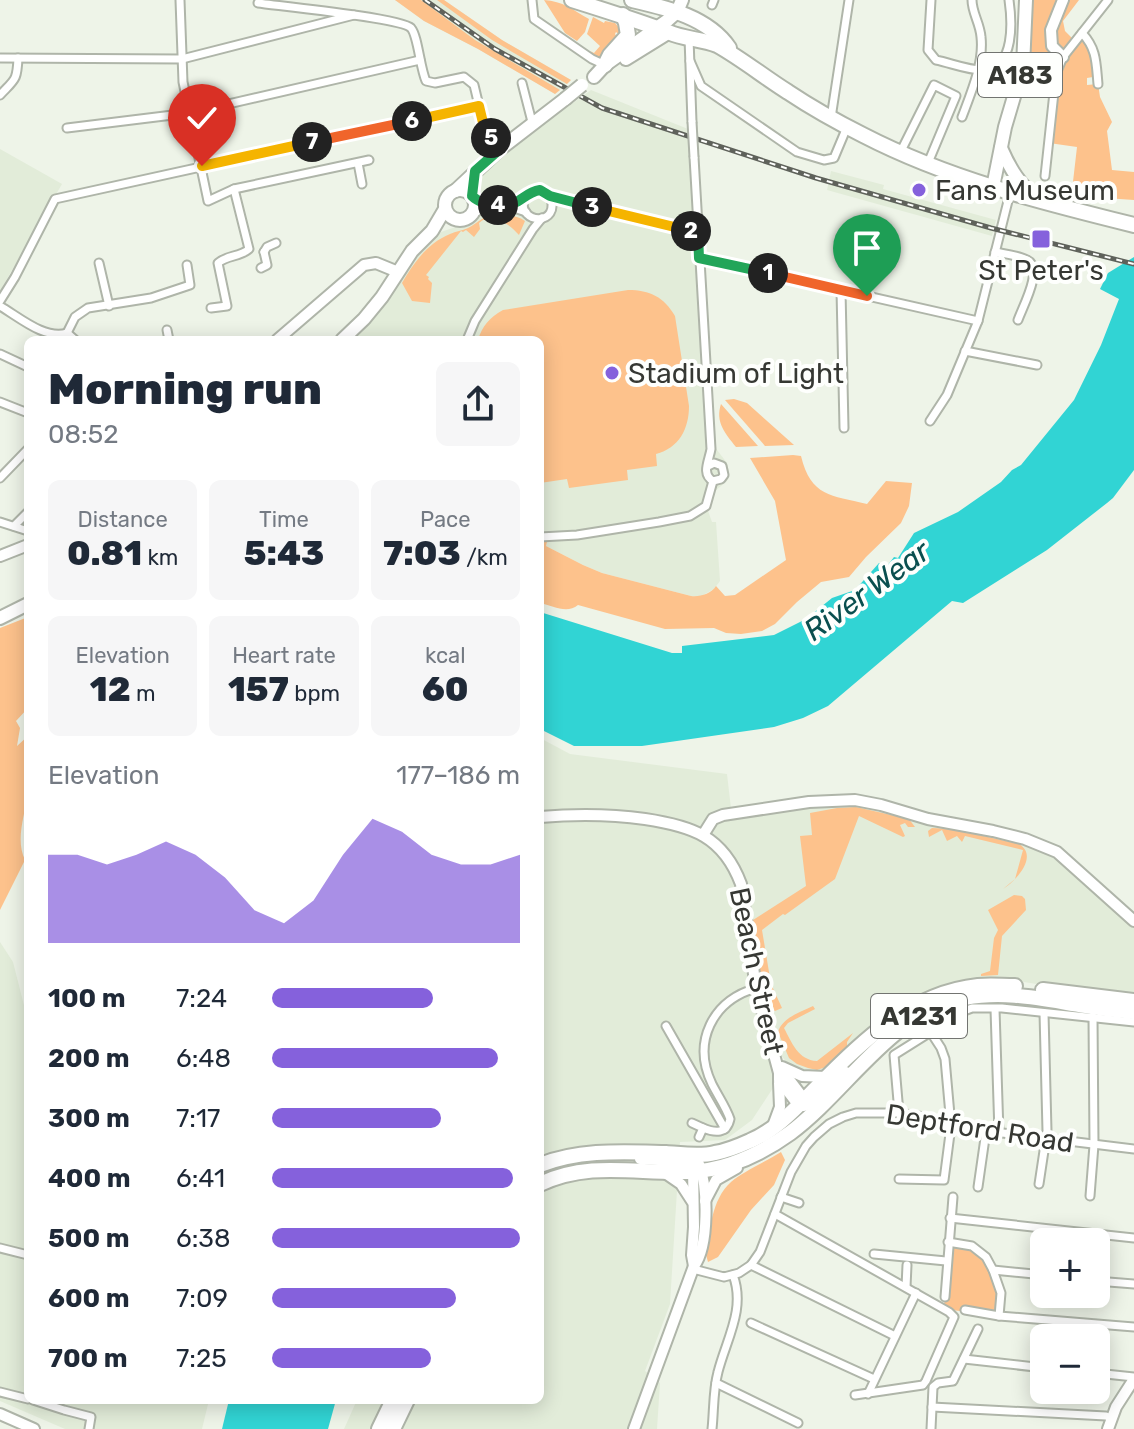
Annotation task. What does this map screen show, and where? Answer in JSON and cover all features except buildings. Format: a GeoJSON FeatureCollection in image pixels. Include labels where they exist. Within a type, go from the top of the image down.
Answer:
{"type":"FeatureCollection","features":[{"type":"Feature","properties":{"kind":"highway"},"geometry":{"type":"LineString","coordinates":[[572,0],[623,15],[662,32],[717,45]]}},
{"type":"Feature","properties":{"kind":"highway"},"geometry":{"type":"LineString","coordinates":[[636,1],[664,0]]}},
{"type":"Feature","properties":{"kind":"highway"},"geometry":{"type":"LineString","coordinates":[[636,1],[656,16],[662,32]]}},
{"type":"Feature","properties":{"kind":"highway"},"geometry":{"type":"LineString","coordinates":[[636,1],[679,6],[713,31],[734,55]]}},
{"type":"Feature","properties":{"kind":"highway"},"geometry":{"type":"LineString","coordinates":[[679,6],[679,19],[684,24],[831,118],[900,153],[1010,193],[1134,225]]}},
{"type":"Feature","properties":{"kind":"highway"},"geometry":{"type":"LineString","coordinates":[[605,65],[628,35],[623,15]]}},
{"type":"Feature","properties":{"kind":"highway","name":"A1231"},"geometry":{"type":"LineString","coordinates":[[544,1163],[560,1157],[592,1153],[634,1152],[697,1164],[727,1166],[750,1157],[791,1132],[804,1107],[826,1077],[873,1034],[928,999],[954,990],[981,985],[1020,987],[1134,1001]]}},
{"type":"Feature","properties":{"kind":"highway","name":"A1231"},"geometry":{"type":"LineString","coordinates":[[544,1183],[571,1173],[597,1169],[662,1171],[697,1164],[751,1141],[804,1107],[908,1022],[942,1005],[974,997],[1017,996],[1134,1012]]}},
{"type":"Feature","properties":{"kind":"highway"},"geometry":{"type":"LineString","coordinates":[[379,1429],[391,1404]]}},
{"type":"Feature","properties":{"kind":"highway"},"geometry":{"type":"LineString","coordinates":[[393,1429],[405,1404]]}},
{"type":"Feature","properties":{"kind":"main road","name":"A183"},"geometry":{"type":"LineString","coordinates":[[993,187],[1023,66],[1026,0]]}},
{"type":"Feature","properties":{"kind":"main road"},"geometry":{"type":"LineString","coordinates":[[346,336],[382,297],[412,251],[432,231],[451,193],[532,122],[662,32],[679,6]]}},
{"type":"Feature","properties":{"kind":"main road"},"geometry":{"type":"LineString","coordinates":[[594,77],[642,38],[662,32]]}},
{"type":"Feature","properties":{"kind":"main road"},"geometry":{"type":"LineString","coordinates":[[1001,148],[1012,173],[1039,200]]}},
{"type":"Feature","properties":{"kind":"main road"},"geometry":{"type":"LineString","coordinates":[[432,231],[468,219],[474,213],[475,171]]}},
{"type":"Feature","properties":{"kind":"main road"},"geometry":{"type":"LineString","coordinates":[[455,191],[464,191],[473,197]]}},
{"type":"Feature","properties":{"kind":"main road"},"geometry":{"type":"LineString","coordinates":[[445,209],[450,217],[459,221]]}},
{"type":"Feature","properties":{"kind":"main road"},"geometry":{"type":"LineString","coordinates":[[0,618],[24,606]]}},
{"type":"Feature","properties":{"kind":"street"},"geometry":{"type":"LineString","coordinates":[[180,0],[183,82],[208,201],[234,189],[369,160]]}},
{"type":"Feature","properties":{"kind":"street"},"geometry":{"type":"LineString","coordinates":[[532,0],[534,19],[605,65]]}},
{"type":"Feature","properties":{"kind":"street"},"geometry":{"type":"LineString","coordinates":[[831,118],[849,0]]}},
{"type":"Feature","properties":{"kind":"street"},"geometry":{"type":"LineString","coordinates":[[931,0],[928,50],[936,60],[987,70],[998,66],[1006,55],[1012,18],[1009,0]]}},
{"type":"Feature","properties":{"kind":"street"},"geometry":{"type":"LineString","coordinates":[[962,117],[973,87],[982,44],[972,0]]}},
{"type":"Feature","properties":{"kind":"street"},"geometry":{"type":"LineString","coordinates":[[1063,0],[1051,30],[1052,46],[1063,57]]}},
{"type":"Feature","properties":{"kind":"street"},"geometry":{"type":"LineString","coordinates":[[1045,176],[1056,74],[1063,57],[1108,0]]}},
{"type":"Feature","properties":{"kind":"street"},"geometry":{"type":"LineString","coordinates":[[258,3],[406,24],[414,33],[424,77],[430,83],[459,77],[470,80],[474,85],[485,131],[500,149]]}},
{"type":"Feature","properties":{"kind":"street"},"geometry":{"type":"LineString","coordinates":[[0,58],[182,59],[354,15]]}},
{"type":"Feature","properties":{"kind":"street"},"geometry":{"type":"LineString","coordinates":[[1082,33],[1091,42],[1098,84]]}},
{"type":"Feature","properties":{"kind":"street"},"geometry":{"type":"LineString","coordinates":[[689,38],[711,449],[706,476],[718,481],[724,475],[723,469],[711,449]]}},
{"type":"Feature","properties":{"kind":"street"},"geometry":{"type":"LineString","coordinates":[[0,95],[14,82],[18,58]]}},
{"type":"Feature","properties":{"kind":"street"},"geometry":{"type":"LineString","coordinates":[[67,128],[189,113],[420,60]]}},
{"type":"Feature","properties":{"kind":"street"},"geometry":{"type":"LineString","coordinates":[[690,61],[701,86],[797,152],[824,160],[834,158],[847,127]]}},
{"type":"Feature","properties":{"kind":"street"},"geometry":{"type":"LineString","coordinates":[[522,83],[532,122]]}},
{"type":"Feature","properties":{"kind":"street"},"geometry":{"type":"LineString","coordinates":[[900,153],[934,85],[956,96],[927,164]]}},
{"type":"Feature","properties":{"kind":"street"},"geometry":{"type":"LineString","coordinates":[[187,265],[190,285],[185,288],[151,298],[88,308],[75,317],[67,333],[57,336],[0,303],[55,199],[479,106]]}},
{"type":"Feature","properties":{"kind":"street"},"geometry":{"type":"LineString","coordinates":[[358,163],[362,184]]}},
{"type":"Feature","properties":{"kind":"street"},"geometry":{"type":"LineString","coordinates":[[234,189],[249,249]]}},
{"type":"Feature","properties":{"kind":"street"},"geometry":{"type":"LineString","coordinates":[[508,206],[520,202],[536,190],[565,201],[698,233]]}},
{"type":"Feature","properties":{"kind":"street"},"geometry":{"type":"LineString","coordinates":[[930,421],[947,395],[978,321],[1010,193]]}},
{"type":"Feature","properties":{"kind":"street"},"geometry":{"type":"LineString","coordinates":[[550,196],[552,209]]}},
{"type":"Feature","properties":{"kind":"street"},"geometry":{"type":"LineString","coordinates":[[473,197],[538,218]]}},
{"type":"Feature","properties":{"kind":"street"},"geometry":{"type":"LineString","coordinates":[[525,198],[526,212]]}},
{"type":"Feature","properties":{"kind":"street"},"geometry":{"type":"LineString","coordinates":[[469,336],[538,218],[565,201]]}},
{"type":"Feature","properties":{"kind":"street"},"geometry":{"type":"LineString","coordinates":[[474,213],[491,205]]}},
{"type":"Feature","properties":{"kind":"street"},"geometry":{"type":"LineString","coordinates":[[261,268],[267,265],[264,252],[267,247],[276,243]]}},
{"type":"Feature","properties":{"kind":"street"},"geometry":{"type":"LineString","coordinates":[[211,308],[227,306],[218,263],[249,249],[264,252]]}},
{"type":"Feature","properties":{"kind":"street"},"geometry":{"type":"LineString","coordinates":[[995,252],[1025,259],[1034,265],[1032,281],[1018,320]]}},
{"type":"Feature","properties":{"kind":"street"},"geometry":{"type":"LineString","coordinates":[[699,258],[978,321]]}},
{"type":"Feature","properties":{"kind":"street"},"geometry":{"type":"LineString","coordinates":[[99,263],[109,306]]}},
{"type":"Feature","properties":{"kind":"street"},"geometry":{"type":"LineString","coordinates":[[282,336],[364,265],[376,263],[398,272]]}},
{"type":"Feature","properties":{"kind":"street"},"geometry":{"type":"LineString","coordinates":[[841,290],[844,428]]}},
{"type":"Feature","properties":{"kind":"street"},"geometry":{"type":"LineString","coordinates":[[167,330],[168,336]]}},
{"type":"Feature","properties":{"kind":"street"},"geometry":{"type":"LineString","coordinates":[[67,333],[70,336]]}},
{"type":"Feature","properties":{"kind":"street"},"geometry":{"type":"LineString","coordinates":[[965,351],[1037,365]]}},
{"type":"Feature","properties":{"kind":"street"},"geometry":{"type":"LineString","coordinates":[[0,354],[24,365]]}},
{"type":"Feature","properties":{"kind":"street"},"geometry":{"type":"LineString","coordinates":[[1,405],[24,412]]}},
{"type":"Feature","properties":{"kind":"street"},"geometry":{"type":"LineString","coordinates":[[0,478],[24,453]]}},
{"type":"Feature","properties":{"kind":"street"},"geometry":{"type":"LineString","coordinates":[[708,466],[717,463]]}},
{"type":"Feature","properties":{"kind":"street"},"geometry":{"type":"LineString","coordinates":[[544,537],[577,535],[690,516],[706,506],[713,481]]}},
{"type":"Feature","properties":{"kind":"street"},"geometry":{"type":"LineString","coordinates":[[14,526],[24,516]]}},
{"type":"Feature","properties":{"kind":"street"},"geometry":{"type":"LineString","coordinates":[[0,522],[24,530]]}},
{"type":"Feature","properties":{"kind":"street"},"geometry":{"type":"LineString","coordinates":[[0,556],[24,547]]}},
{"type":"Feature","properties":{"kind":"street"},"geometry":{"type":"LineString","coordinates":[[544,817],[614,815],[675,823],[703,835],[713,819],[723,815],[809,802],[855,800],[928,819],[1015,836],[1049,848],[1134,921]]}},
{"type":"Feature","properties":{"kind":"street","name":"Beach Street"},"geometry":{"type":"LineString","coordinates":[[703,835],[730,860],[741,884],[756,988],[778,1072],[804,1107]]}},
{"type":"Feature","properties":{"kind":"street"},"geometry":{"type":"LineString","coordinates":[[692,1123],[716,1133],[728,1125],[730,1119],[708,1074],[704,1054],[706,1034],[712,1020],[729,1000],[756,988]]}},
{"type":"Feature","properties":{"kind":"street"},"geometry":{"type":"LineString","coordinates":[[899,1113],[894,1055],[964,1011],[972,1008],[995,1009],[1134,1022]]}},
{"type":"Feature","properties":{"kind":"street"},"geometry":{"type":"LineString","coordinates":[[995,1009],[999,1133]]}},
{"type":"Feature","properties":{"kind":"street"},"geometry":{"type":"LineString","coordinates":[[1039,1184],[1047,1131],[1044,1013]]}},
{"type":"Feature","properties":{"kind":"street"},"geometry":{"type":"LineString","coordinates":[[1090,1196],[1094,1145],[1093,1017]]}},
{"type":"Feature","properties":{"kind":"street"},"geometry":{"type":"LineString","coordinates":[[666,1026],[725,1129]]}},
{"type":"Feature","properties":{"kind":"street"},"geometry":{"type":"LineString","coordinates":[[899,1179],[944,1180],[951,1126],[945,1059],[930,1031]]}},
{"type":"Feature","properties":{"kind":"street"},"geometry":{"type":"LineString","coordinates":[[773,1128],[780,1107],[778,1072],[826,1077]]}},
{"type":"Feature","properties":{"kind":"street","name":"Deptford Road"},"geometry":{"type":"LineString","coordinates":[[781,1197],[791,1172],[814,1137],[829,1124],[856,1113],[899,1113],[951,1126],[1134,1149]]}},
{"type":"Feature","properties":{"kind":"street"},"geometry":{"type":"LineString","coordinates":[[699,1137],[703,1128]]}},
{"type":"Feature","properties":{"kind":"street"},"geometry":{"type":"LineString","coordinates":[[978,1187],[986,1131]]}},
{"type":"Feature","properties":{"kind":"street"},"geometry":{"type":"LineString","coordinates":[[698,1203],[716,1180],[743,1165],[750,1157]]}},
{"type":"Feature","properties":{"kind":"street"},"geometry":{"type":"LineString","coordinates":[[634,1429],[693,1267],[698,1203],[697,1164]]}},
{"type":"Feature","properties":{"kind":"street"},"geometry":{"type":"LineString","coordinates":[[662,1171],[681,1184],[698,1203]]}},
{"type":"Feature","properties":{"kind":"street"},"geometry":{"type":"LineString","coordinates":[[693,1267],[714,1276],[739,1273],[751,1265],[760,1252],[781,1197],[799,1203]]}},
{"type":"Feature","properties":{"kind":"street"},"geometry":{"type":"LineString","coordinates":[[945,1297],[953,1197]]}},
{"type":"Feature","properties":{"kind":"street"},"geometry":{"type":"LineString","coordinates":[[775,1214],[954,1317],[923,1385],[855,1395]]}},
{"type":"Feature","properties":{"kind":"street"},"geometry":{"type":"LineString","coordinates":[[950,1218],[1134,1238]]}},
{"type":"Feature","properties":{"kind":"street"},"geometry":{"type":"LineString","coordinates":[[948,1242],[972,1246],[986,1257],[1001,1297],[999,1316]]}},
{"type":"Feature","properties":{"kind":"street"},"geometry":{"type":"LineString","coordinates":[[0,1248],[24,1254]]}},
{"type":"Feature","properties":{"kind":"street"},"geometry":{"type":"LineString","coordinates":[[874,1254],[946,1261]]}},
{"type":"Feature","properties":{"kind":"street"},"geometry":{"type":"LineString","coordinates":[[751,1265],[895,1336]]}},
{"type":"Feature","properties":{"kind":"street"},"geometry":{"type":"LineString","coordinates":[[906,1287],[907,1265]]}},
{"type":"Feature","properties":{"kind":"street"},"geometry":{"type":"LineString","coordinates":[[993,1270],[1030,1274]]}},
{"type":"Feature","properties":{"kind":"street"},"geometry":{"type":"LineString","coordinates":[[712,1429],[717,1375],[738,1308],[738,1287],[733,1275]]}},
{"type":"Feature","properties":{"kind":"street"},"geometry":{"type":"LineString","coordinates":[[1110,1282],[1134,1284]]}},
{"type":"Feature","properties":{"kind":"street"},"geometry":{"type":"LineString","coordinates":[[868,1394],[916,1293]]}},
{"type":"Feature","properties":{"kind":"street"},"geometry":{"type":"LineString","coordinates":[[965,1310],[999,1316],[1134,1327]]}},
{"type":"Feature","properties":{"kind":"street"},"geometry":{"type":"LineString","coordinates":[[751,1323],[874,1379]]}},
{"type":"Feature","properties":{"kind":"street"},"geometry":{"type":"LineString","coordinates":[[931,1429],[933,1387],[953,1381],[978,1329]]}},
{"type":"Feature","properties":{"kind":"street"},"geometry":{"type":"LineString","coordinates":[[964,1359],[1030,1366]]}},
{"type":"Feature","properties":{"kind":"street"},"geometry":{"type":"LineString","coordinates":[[1110,1375],[1134,1378],[1122,1395],[1110,1423]]}},
{"type":"Feature","properties":{"kind":"street"},"geometry":{"type":"LineString","coordinates":[[716,1383],[798,1423]]}},
{"type":"Feature","properties":{"kind":"street"},"geometry":{"type":"LineString","coordinates":[[0,1392],[24,1398]]}},
{"type":"Feature","properties":{"kind":"street"},"geometry":{"type":"LineString","coordinates":[[45,1404],[91,1417],[89,1429]]}},
{"type":"Feature","properties":{"kind":"street"},"geometry":{"type":"LineString","coordinates":[[932,1407],[1106,1416],[1110,1423]]}},
{"type":"Feature","properties":{"kind":"street"},"geometry":{"type":"LineString","coordinates":[[0,1414],[34,1429]]}},
{"type":"Feature","properties":{"kind":"shaded area"},"geometry":{"type":"Polygon","coordinates":[[[395,0],[444,0],[502,40],[571,80],[555,94],[424,21],[395,0]]]}},
{"type":"Feature","properties":{"kind":"shaded area"},"geometry":{"type":"Polygon","coordinates":[[[395,0],[421,0],[475,40],[560,90],[555,94],[424,21],[395,0]]]}},
{"type":"Feature","properties":{"kind":"shaded area"},"geometry":{"type":"Polygon","coordinates":[[[437,0],[444,0],[502,40],[571,80],[567,84],[492,40],[437,0]]]}},
{"type":"Feature","properties":{"kind":"shaded area"},"geometry":{"type":"Polygon","coordinates":[[[544,0],[562,4],[589,19],[585,32],[577,41],[565,33],[544,0]]]}},
{"type":"Feature","properties":{"kind":"shaded area"},"geometry":{"type":"Polygon","coordinates":[[[1031,0],[1079,0],[1063,21],[1065,31],[1075,41],[1082,33],[1095,55],[1093,77],[1087,78],[1087,85],[1098,84],[1100,97],[1112,122],[1107,131],[1112,170],[1134,172],[1134,200],[1087,196],[1083,203],[1071,199],[1077,147],[1049,143],[1055,74],[1022,98],[1027,77],[1031,0]]]}},
{"type":"Feature","properties":{"kind":"shaded area"},"geometry":{"type":"Polygon","coordinates":[[[593,17],[604,23],[615,23],[621,30],[620,35],[615,34],[618,39],[600,58],[590,51],[594,53],[600,46],[587,34],[593,17]]]}},
{"type":"Feature","properties":{"kind":"shaded area"},"geometry":{"type":"Polygon","coordinates":[[[591,90],[688,129],[690,156],[698,158],[714,446],[727,463],[729,472],[727,481],[715,491],[707,508],[712,522],[716,522],[720,581],[714,589],[700,597],[602,573],[546,546],[544,336],[357,336],[423,247],[441,232],[470,222],[479,213],[480,195],[475,183],[479,172],[568,100],[573,103],[591,90]]]}},
{"type":"Feature","properties":{"kind":"shaded area"},"geometry":{"type":"Polygon","coordinates":[[[0,149],[62,184],[0,291],[0,149]]]}},
{"type":"Feature","properties":{"kind":"shaded area"},"geometry":{"type":"Polygon","coordinates":[[[831,171],[884,185],[883,189],[996,220],[992,236],[827,190],[831,171]]]}},
{"type":"Feature","properties":{"kind":"shaded area"},"geometry":{"type":"Polygon","coordinates":[[[490,215],[512,216],[525,221],[519,235],[505,223],[489,218],[479,223],[480,229],[474,237],[466,230],[461,231],[426,275],[432,283],[430,303],[412,301],[402,283],[422,254],[435,242],[490,215]]]}},
{"type":"Feature","properties":{"kind":"shaded area","name":"Stadium of Light"},"geometry":{"type":"Polygon","coordinates":[[[628,290],[643,291],[666,304],[675,316],[689,406],[685,430],[671,447],[656,454],[657,466],[627,470],[628,480],[569,488],[567,479],[544,482],[544,336],[480,336],[490,319],[503,310],[628,290]]]}},
{"type":"Feature","properties":{"kind":"shaded area"},"geometry":{"type":"Polygon","coordinates":[[[725,400],[747,403],[794,445],[765,446],[725,400]]]}},
{"type":"Feature","properties":{"kind":"shaded area"},"geometry":{"type":"Polygon","coordinates":[[[721,404],[758,446],[736,447],[720,422],[721,404]]]}},
{"type":"Feature","properties":{"kind":"shaded area"},"geometry":{"type":"Polygon","coordinates":[[[801,456],[810,480],[817,487],[833,496],[867,504],[886,481],[912,483],[909,506],[901,523],[849,577],[821,582],[775,624],[762,631],[741,634],[714,628],[665,629],[578,605],[565,609],[544,604],[544,541],[547,542],[546,546],[602,573],[691,596],[705,594],[716,586],[725,596],[735,595],[786,560],[775,501],[750,458],[801,456]]]}},
{"type":"Feature","properties":{"kind":"shaded area"},"geometry":{"type":"Polygon","coordinates":[[[24,619],[24,712],[16,721],[20,728],[17,746],[24,740],[21,844],[24,862],[0,910],[0,628],[24,619]]]}},
{"type":"Feature","properties":{"kind":"shaded area"},"geometry":{"type":"Polygon","coordinates":[[[544,740],[570,754],[727,774],[732,817],[856,805],[1048,850],[1134,924],[1134,998],[1018,981],[972,981],[827,1071],[808,1073],[787,1063],[781,1055],[758,977],[747,887],[737,865],[777,1082],[752,1120],[725,1140],[680,1142],[670,1304],[645,1371],[660,1383],[657,1429],[344,1429],[355,1404],[544,1404],[544,740]]]}},
{"type":"Feature","properties":{"kind":"shaded area"},"geometry":{"type":"Polygon","coordinates":[[[856,807],[909,819],[915,827],[908,827],[905,823],[900,825],[903,837],[859,816],[835,879],[762,930],[771,984],[782,1008],[775,1011],[770,1009],[760,977],[753,920],[806,886],[800,836],[812,835],[810,813],[856,807]]]}},
{"type":"Feature","properties":{"kind":"shaded area"},"geometry":{"type":"Polygon","coordinates":[[[932,828],[952,829],[1019,844],[1025,849],[1026,861],[1015,879],[1023,850],[965,836],[962,842],[957,836],[947,841],[942,830],[929,837],[928,831],[932,828]]]}},
{"type":"Feature","properties":{"kind":"shaded area"},"geometry":{"type":"Polygon","coordinates":[[[1014,895],[1025,899],[1026,910],[1002,936],[998,975],[981,976],[990,971],[998,930],[988,910],[1014,895]]]}},
{"type":"Feature","properties":{"kind":"shaded area"},"geometry":{"type":"Polygon","coordinates":[[[0,942],[13,962],[24,1005],[24,1404],[208,1404],[202,1429],[65,1429],[0,1401],[0,942]]]}},
{"type":"Feature","properties":{"kind":"shaded area"},"geometry":{"type":"Polygon","coordinates":[[[813,1006],[815,1009],[784,1028],[796,1050],[805,1058],[817,1061],[853,1033],[847,1047],[826,1067],[817,1070],[789,1058],[778,1032],[787,1019],[813,1006]]]}},
{"type":"Feature","properties":{"kind":"shaded area"},"geometry":{"type":"Polygon","coordinates":[[[781,1152],[785,1160],[774,1185],[751,1210],[718,1257],[708,1262],[706,1255],[712,1216],[724,1189],[741,1174],[781,1152]]]}},
{"type":"Feature","properties":{"kind":"shaded area"},"geometry":{"type":"Polygon","coordinates":[[[948,1242],[972,1246],[982,1253],[999,1285],[999,1316],[944,1309],[948,1242]]]}},
{"type":"Feature","properties":{"kind":"water","name":"River Wear"},"geometry":{"type":"Polygon","coordinates":[[[1134,257],[1134,470],[1107,503],[1047,550],[963,603],[952,601],[828,706],[803,718],[774,727],[642,746],[574,746],[544,731],[544,613],[672,653],[682,653],[682,646],[774,635],[806,619],[832,598],[855,590],[879,563],[887,566],[894,557],[898,558],[914,533],[958,512],[1001,482],[1021,465],[1074,400],[1119,299],[1100,289],[1108,273],[1134,257]]]}},
{"type":"Feature","properties":{"kind":"water"},"geometry":{"type":"Polygon","coordinates":[[[228,1404],[335,1404],[328,1429],[222,1429],[228,1404]]]}},
{"type":"Feature","properties":{"kind":"railway"},"geometry":{"type":"LineString","coordinates":[[425,0],[495,49],[602,108],[816,178],[991,228],[1134,264]]}},
{"type":"Feature","properties":{"kind":"place","name":"Fans Museum"},"geometry":{"type":"Point","coordinates":[919,190]}},
{"type":"Feature","properties":{"kind":"place","name":"St Peter's"},"geometry":{"type":"Point","coordinates":[1041,239]}},
{"type":"Feature","properties":{"kind":"place","name":"Stadium of Light"},"geometry":{"type":"Point","coordinates":[612,373]}},
{"type":"Feature","properties":{"kind":"route"},"geometry":{"type":"LineString","coordinates":[[202,166],[479,106],[485,131],[500,149],[475,171],[472,185],[474,198],[491,205],[508,206],[520,202],[531,191],[540,190],[565,201],[698,233],[699,258],[867,296]]}}]}
